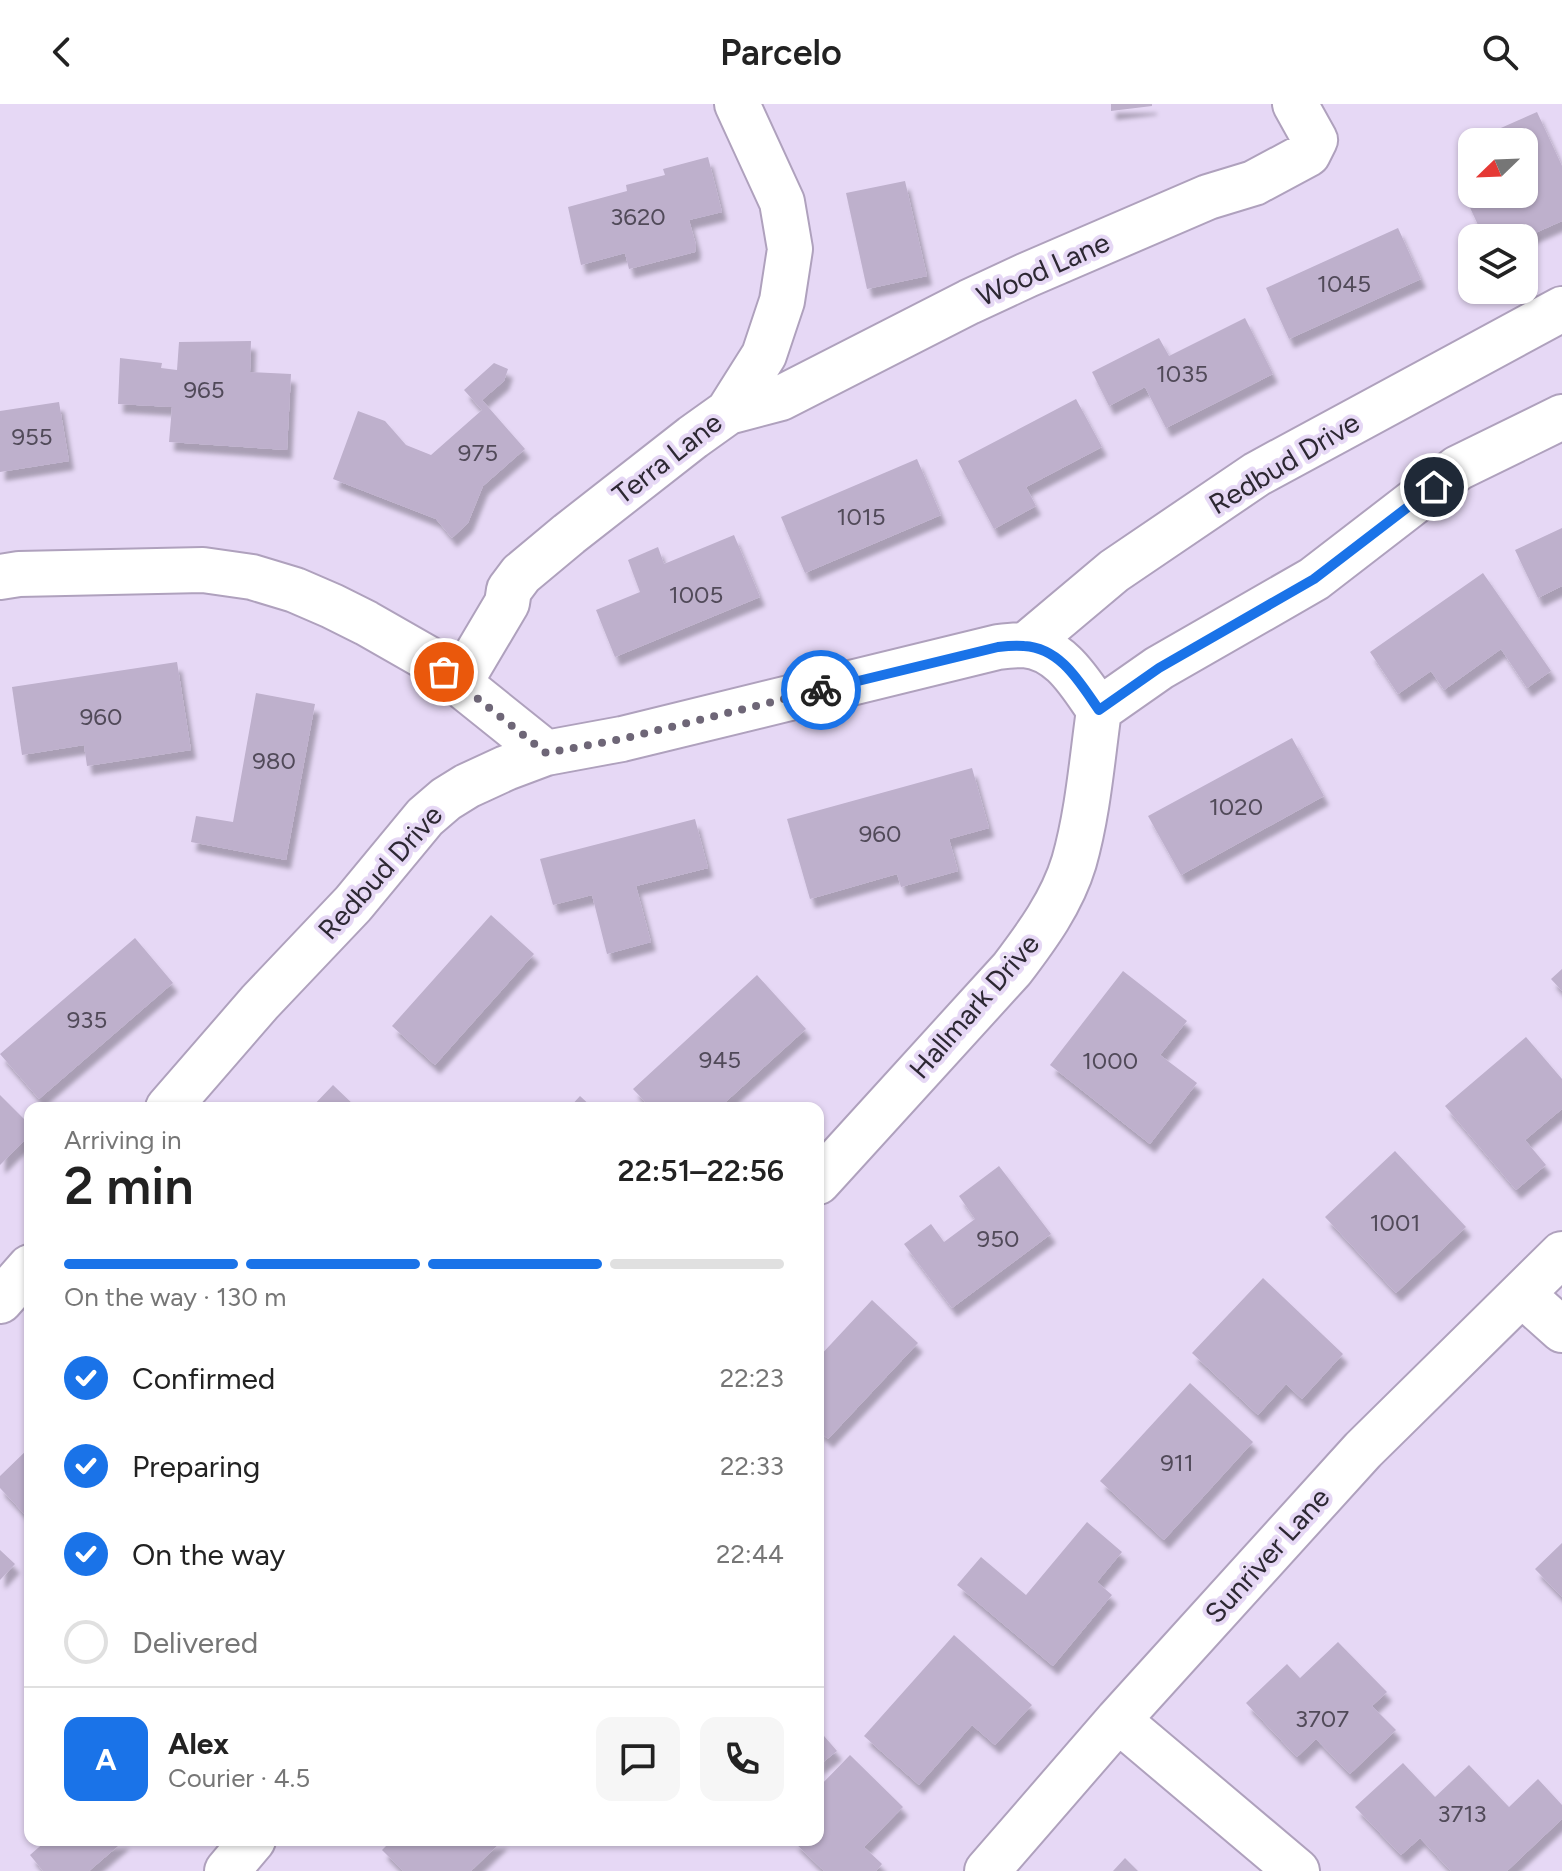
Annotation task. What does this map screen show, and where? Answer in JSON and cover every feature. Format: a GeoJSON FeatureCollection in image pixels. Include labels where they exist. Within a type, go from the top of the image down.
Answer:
{"type":"FeatureCollection","features":[{"type":"Feature","properties":{"kind":"street","name":"Terra Lane"},"geometry":{"type":"LineString","coordinates":[[459,684],[507,603],[509,590],[521,574],[728,412],[764,355],[782,301],[790,249],[782,202],[737,104]]}},
{"type":"Feature","properties":{"kind":"street","name":"Wood Lane"},"geometry":{"type":"LineString","coordinates":[[728,412],[781,398],[983,295],[1208,197],[1254,183],[1308,154],[1315,140],[1295,104]]}},
{"type":"Feature","properties":{"kind":"street","name":"Redbud Drive"},"geometry":{"type":"LineString","coordinates":[[173,1102],[260,1002],[353,904],[425,817],[467,786],[546,753],[622,739],[998,647],[1026,645],[1114,571],[1257,474],[1562,309]]}},
{"type":"Feature","properties":{"kind":"street"},"geometry":{"type":"LineString","coordinates":[[1026,645],[1052,653],[1070,671],[1099,710],[1159,668],[1314,579],[1458,468],[1562,417]]}},
{"type":"Feature","properties":{"kind":"street"},"geometry":{"type":"LineString","coordinates":[[0,577],[203,570],[252,577],[295,590],[366,623],[429,659],[546,753]]}},
{"type":"Feature","properties":{"kind":"street","name":"Hallmark Drive"},"geometry":{"type":"LineString","coordinates":[[824,1175],[1012,969],[1058,901],[1073,864],[1099,710]]}},
{"type":"Feature","properties":{"kind":"street","name":"Sunriver Lane"},"geometry":{"type":"LineString","coordinates":[[987,1871],[1118,1720],[1363,1450],[1562,1254]]}},
{"type":"Feature","properties":{"kind":"street"},"geometry":{"type":"LineString","coordinates":[[0,1301],[24,1274]]}},
{"type":"Feature","properties":{"kind":"street"},"geometry":{"type":"LineString","coordinates":[[1522,1294],[1562,1330]]}},
{"type":"Feature","properties":{"kind":"street"},"geometry":{"type":"LineString","coordinates":[[1118,1720],[1297,1871]]}},
{"type":"Feature","properties":{"kind":"street"},"geometry":{"type":"LineString","coordinates":[[227,1871],[248,1846]]}},
{"type":"Feature","properties":{"kind":"building"},"geometry":{"type":"Polygon","coordinates":[[[1111,104],[1152,104],[1152,106],[1111,111],[1111,104]]]}},
{"type":"Feature","properties":{"kind":"building"},"geometry":{"type":"Polygon","coordinates":[[[1537,112],[1562,166],[1562,221],[1538,232],[1538,224],[1478,224],[1470,208],[1538,208],[1538,128],[1501,128],[1537,112]]]}},
{"type":"Feature","properties":{"kind":"building"},"geometry":{"type":"Polygon","coordinates":[[[708,157],[722,212],[689,220],[695,252],[629,269],[625,253],[581,265],[568,207],[627,191],[626,185],[665,175],[663,169],[708,157]]]}},
{"type":"Feature","properties":{"kind":"building"},"geometry":{"type":"Polygon","coordinates":[[[905,181],[927,276],[867,289],[846,193],[905,181]]]}},
{"type":"Feature","properties":{"kind":"building"},"geometry":{"type":"Polygon","coordinates":[[[1398,228],[1421,279],[1289,339],[1266,288],[1398,228]]]}},
{"type":"Feature","properties":{"kind":"building"},"geometry":{"type":"Polygon","coordinates":[[[1245,318],[1273,374],[1166,428],[1145,387],[1109,406],[1092,372],[1159,338],[1169,356],[1245,318]]]}},
{"type":"Feature","properties":{"kind":"building"},"geometry":{"type":"Polygon","coordinates":[[[251,341],[250,372],[291,374],[287,450],[169,442],[172,407],[118,404],[120,358],[162,363],[161,368],[177,370],[179,342],[251,341]]]}},
{"type":"Feature","properties":{"kind":"building"},"geometry":{"type":"Polygon","coordinates":[[[494,363],[508,369],[504,381],[482,400],[525,449],[483,486],[468,523],[452,538],[436,519],[333,479],[358,411],[385,421],[406,445],[431,455],[482,410],[464,390],[494,363]]]}},
{"type":"Feature","properties":{"kind":"building"},"geometry":{"type":"Polygon","coordinates":[[[1076,399],[1102,447],[1026,487],[1036,506],[994,529],[958,461],[1076,399]]]}},
{"type":"Feature","properties":{"kind":"building"},"geometry":{"type":"Polygon","coordinates":[[[59,402],[69,461],[0,472],[0,411],[59,402]]]}},
{"type":"Feature","properties":{"kind":"building"},"geometry":{"type":"Polygon","coordinates":[[[917,459],[941,515],[805,573],[781,517],[917,459]]]}},
{"type":"Feature","properties":{"kind":"building"},"geometry":{"type":"Polygon","coordinates":[[[1562,528],[1562,586],[1538,598],[1515,550],[1562,528]]]}},
{"type":"Feature","properties":{"kind":"building"},"geometry":{"type":"Polygon","coordinates":[[[734,535],[760,597],[615,657],[596,610],[640,592],[628,560],[658,547],[664,564],[734,535]]]}},
{"type":"Feature","properties":{"kind":"building"},"geometry":{"type":"Polygon","coordinates":[[[1483,573],[1551,671],[1527,688],[1501,649],[1444,690],[1431,671],[1398,694],[1370,652],[1483,573]]]}},
{"type":"Feature","properties":{"kind":"building"},"geometry":{"type":"Polygon","coordinates":[[[177,662],[191,750],[87,766],[84,745],[22,755],[12,687],[177,662]]]}},
{"type":"Feature","properties":{"kind":"building"},"geometry":{"type":"Polygon","coordinates":[[[256,693],[315,704],[286,860],[191,842],[196,816],[233,822],[256,693]]]}},
{"type":"Feature","properties":{"kind":"building"},"geometry":{"type":"Polygon","coordinates":[[[1292,738],[1324,796],[1181,875],[1148,816],[1292,738]]]}},
{"type":"Feature","properties":{"kind":"building"},"geometry":{"type":"Polygon","coordinates":[[[972,768],[989,828],[949,839],[958,871],[901,887],[897,874],[810,899],[787,819],[972,768]]]}},
{"type":"Feature","properties":{"kind":"building"},"geometry":{"type":"Polygon","coordinates":[[[695,819],[708,868],[636,886],[651,942],[607,954],[592,895],[553,905],[540,859],[695,819]]]}},
{"type":"Feature","properties":{"kind":"building"},"geometry":{"type":"Polygon","coordinates":[[[491,915],[534,954],[435,1065],[392,1026],[491,915]]]}},
{"type":"Feature","properties":{"kind":"building"},"geometry":{"type":"Polygon","coordinates":[[[135,938],[173,983],[39,1099],[0,1054],[135,938]]]}},
{"type":"Feature","properties":{"kind":"building"},"geometry":{"type":"Polygon","coordinates":[[[1562,969],[1562,991],[1551,979],[1562,969]]]}},
{"type":"Feature","properties":{"kind":"building"},"geometry":{"type":"Polygon","coordinates":[[[1123,971],[1187,1021],[1160,1055],[1197,1083],[1150,1144],[1050,1065],[1123,971]]]}},
{"type":"Feature","properties":{"kind":"building"},"geometry":{"type":"Polygon","coordinates":[[[757,975],[806,1029],[726,1102],[645,1102],[633,1089],[757,975]]]}},
{"type":"Feature","properties":{"kind":"building"},"geometry":{"type":"Polygon","coordinates":[[[1526,1037],[1562,1079],[1562,1109],[1525,1140],[1546,1165],[1516,1190],[1445,1106],[1526,1037]]]}},
{"type":"Feature","properties":{"kind":"building"},"geometry":{"type":"Polygon","coordinates":[[[333,1085],[351,1102],[317,1102],[333,1085]]]}},
{"type":"Feature","properties":{"kind":"building"},"geometry":{"type":"Polygon","coordinates":[[[0,1095],[24,1119],[24,1141],[0,1165],[0,1095]]]}},
{"type":"Feature","properties":{"kind":"building"},"geometry":{"type":"Polygon","coordinates":[[[1395,1151],[1466,1227],[1396,1293],[1325,1217],[1395,1151]]]}},
{"type":"Feature","properties":{"kind":"building"},"geometry":{"type":"Polygon","coordinates":[[[999,1166],[1051,1234],[952,1308],[904,1244],[931,1224],[944,1242],[975,1219],[959,1196],[999,1166]]]}},
{"type":"Feature","properties":{"kind":"building"},"geometry":{"type":"Polygon","coordinates":[[[1263,1278],[1343,1354],[1302,1399],[1286,1384],[1258,1415],[1192,1353],[1263,1278]]]}},
{"type":"Feature","properties":{"kind":"building"},"geometry":{"type":"Polygon","coordinates":[[[872,1300],[918,1343],[828,1439],[824,1435],[824,1352],[872,1300]]]}},
{"type":"Feature","properties":{"kind":"building"},"geometry":{"type":"Polygon","coordinates":[[[1190,1383],[1253,1442],[1164,1540],[1100,1481],[1190,1383]]]}},
{"type":"Feature","properties":{"kind":"building"},"geometry":{"type":"Polygon","coordinates":[[[24,1453],[24,1514],[0,1488],[0,1476],[24,1453]]]}},
{"type":"Feature","properties":{"kind":"building"},"geometry":{"type":"Polygon","coordinates":[[[1087,1522],[1122,1552],[1097,1582],[1112,1595],[1053,1666],[957,1585],[981,1557],[1026,1595],[1087,1522]]]}},
{"type":"Feature","properties":{"kind":"building"},"geometry":{"type":"Polygon","coordinates":[[[1562,1543],[1562,1597],[1535,1569],[1562,1543]]]}},
{"type":"Feature","properties":{"kind":"building"},"geometry":{"type":"Polygon","coordinates":[[[0,1550],[15,1564],[0,1580],[0,1550]]]}},
{"type":"Feature","properties":{"kind":"building"},"geometry":{"type":"Polygon","coordinates":[[[954,1635],[1032,1705],[995,1745],[972,1725],[919,1785],[864,1736],[954,1635]]]}},
{"type":"Feature","properties":{"kind":"building"},"geometry":{"type":"Polygon","coordinates":[[[1338,1642],[1387,1692],[1372,1706],[1396,1730],[1350,1774],[1316,1739],[1297,1757],[1246,1703],[1287,1664],[1300,1678],[1338,1642]]]}},
{"type":"Feature","properties":{"kind":"building"},"geometry":{"type":"Polygon","coordinates":[[[824,1736],[837,1751],[824,1761],[824,1736]]]}},
{"type":"Feature","properties":{"kind":"building"},"geometry":{"type":"Polygon","coordinates":[[[850,1755],[903,1807],[864,1847],[882,1864],[876,1871],[824,1871],[798,1846],[824,1846],[824,1782],[850,1755]]]}},
{"type":"Feature","properties":{"kind":"building"},"geometry":{"type":"Polygon","coordinates":[[[1403,1763],[1435,1797],[1469,1765],[1509,1807],[1538,1779],[1562,1805],[1562,1819],[1507,1871],[1451,1871],[1420,1838],[1401,1855],[1355,1807],[1403,1763]]]}},
{"type":"Feature","properties":{"kind":"building"},"geometry":{"type":"Polygon","coordinates":[[[40,1846],[118,1846],[89,1871],[43,1871],[30,1855],[40,1846]]]}},
{"type":"Feature","properties":{"kind":"building"},"geometry":{"type":"Polygon","coordinates":[[[386,1846],[497,1846],[471,1871],[403,1871],[382,1850],[386,1846]]]}},
{"type":"Feature","properties":{"kind":"building"},"geometry":{"type":"Polygon","coordinates":[[[1125,1858],[1138,1871],[1113,1871],[1125,1858]]]}},
{"type":"Feature","properties":{"kind":"way so far"},"geometry":{"type":"LineString","coordinates":[[444,672],[546,753],[622,739],[821,690]]}},
{"type":"Feature","properties":{"kind":"route"},"geometry":{"type":"LineString","coordinates":[[821,690],[998,647],[1026,645],[1052,653],[1070,671],[1099,710],[1159,668],[1314,579],[1434,487]]}}]}
